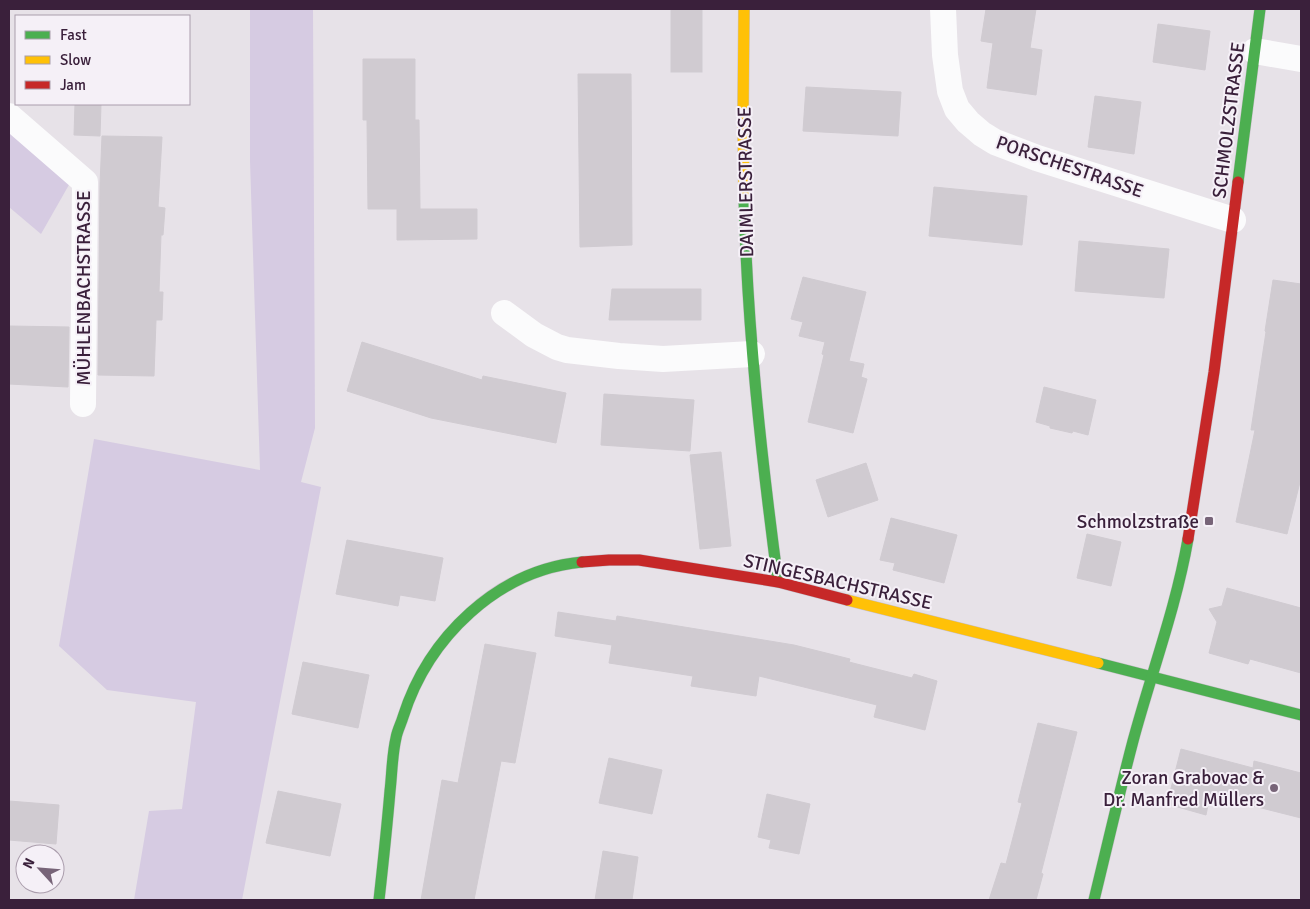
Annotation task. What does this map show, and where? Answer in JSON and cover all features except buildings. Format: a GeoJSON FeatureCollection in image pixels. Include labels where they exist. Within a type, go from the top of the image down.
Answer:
{"type":"FeatureCollection","features":[{"type":"Feature","properties":{"kind":"street","name":"DAIMLERSTRASSE"},"geometry":{"type":"LineString","coordinates":[[744,9],[745,231],[752,354],[766,492],[778,582]]}},
{"type":"Feature","properties":{"kind":"street","name":"PORSCHESTRASSE"},"geometry":{"type":"LineString","coordinates":[[943,9],[945,54],[950,91],[957,109],[982,134],[995,142],[1037,158],[1233,220]]}},
{"type":"Feature","properties":{"kind":"street","name":"SCHMOLZSTRASSE"},"geometry":{"type":"LineString","coordinates":[[1094,900],[1133,741],[1172,609],[1191,519],[1214,372],[1260,9]]}},
{"type":"Feature","properties":{"kind":"street"},"geometry":{"type":"LineString","coordinates":[[1255,51],[1301,59]]}},
{"type":"Feature","properties":{"kind":"street","name":"MÜHLENBACHSTRASSE"},"geometry":{"type":"LineString","coordinates":[[9,116],[85,182],[83,404]]}},
{"type":"Feature","properties":{"kind":"street"},"geometry":{"type":"LineString","coordinates":[[504,313],[534,335],[557,348],[567,350],[663,359],[752,354]]}},
{"type":"Feature","properties":{"kind":"street","name":"STINGESBACHSTRASSE"},"geometry":{"type":"LineString","coordinates":[[379,900],[396,738],[407,704],[421,674],[435,652],[455,627],[496,593],[544,570],[575,563],[639,560],[778,582],[1301,715]]}},
{"type":"Feature","properties":{"kind":"shaded area"},"geometry":{"type":"Polygon","coordinates":[[[250,9],[313,9],[315,428],[301,482],[321,487],[242,900],[134,900],[149,811],[182,809],[196,702],[107,690],[59,646],[94,439],[260,470],[250,161],[250,9]]]}},
{"type":"Feature","properties":{"kind":"shaded area"},"geometry":{"type":"Polygon","coordinates":[[[9,131],[70,183],[41,234],[9,207],[9,131]]]}},
{"type":"Feature","properties":{"kind":"traffic: fast"},"geometry":{"type":"LineString","coordinates":[[1238,182],[1260,9]]}},
{"type":"Feature","properties":{"kind":"traffic: fast"},"geometry":{"type":"LineString","coordinates":[[744,197],[748,294],[756,390],[778,582]]}},
{"type":"Feature","properties":{"kind":"traffic: fast"},"geometry":{"type":"LineString","coordinates":[[1094,900],[1133,741],[1170,616],[1188,539]]}},
{"type":"Feature","properties":{"kind":"traffic: fast"},"geometry":{"type":"LineString","coordinates":[[379,900],[397,735],[414,688],[430,661],[448,635],[470,613],[495,594],[522,578],[551,568],[582,562]]}},
{"type":"Feature","properties":{"kind":"traffic: fast"},"geometry":{"type":"LineString","coordinates":[[1098,663],[1301,715]]}},
{"type":"Feature","properties":{"kind":"traffic: slow"},"geometry":{"type":"LineString","coordinates":[[744,9],[744,197]]}},
{"type":"Feature","properties":{"kind":"traffic: slow"},"geometry":{"type":"LineString","coordinates":[[847,600],[1098,663]]}},
{"type":"Feature","properties":{"kind":"traffic: jam"},"geometry":{"type":"LineString","coordinates":[[1188,539],[1214,372],[1238,182]]}},
{"type":"Feature","properties":{"kind":"traffic: jam"},"geometry":{"type":"LineString","coordinates":[[582,562],[639,560],[778,582],[847,600]]}},
{"type":"Feature","properties":{"kind":"place","name":"Schmolzstraße"},"geometry":{"type":"Point","coordinates":[1209,521]}},
{"type":"Feature","properties":{"kind":"place","name":"Zoran Grabovac & Dr. Manfred Müllers"},"geometry":{"type":"Point","coordinates":[1274,788]}}]}
